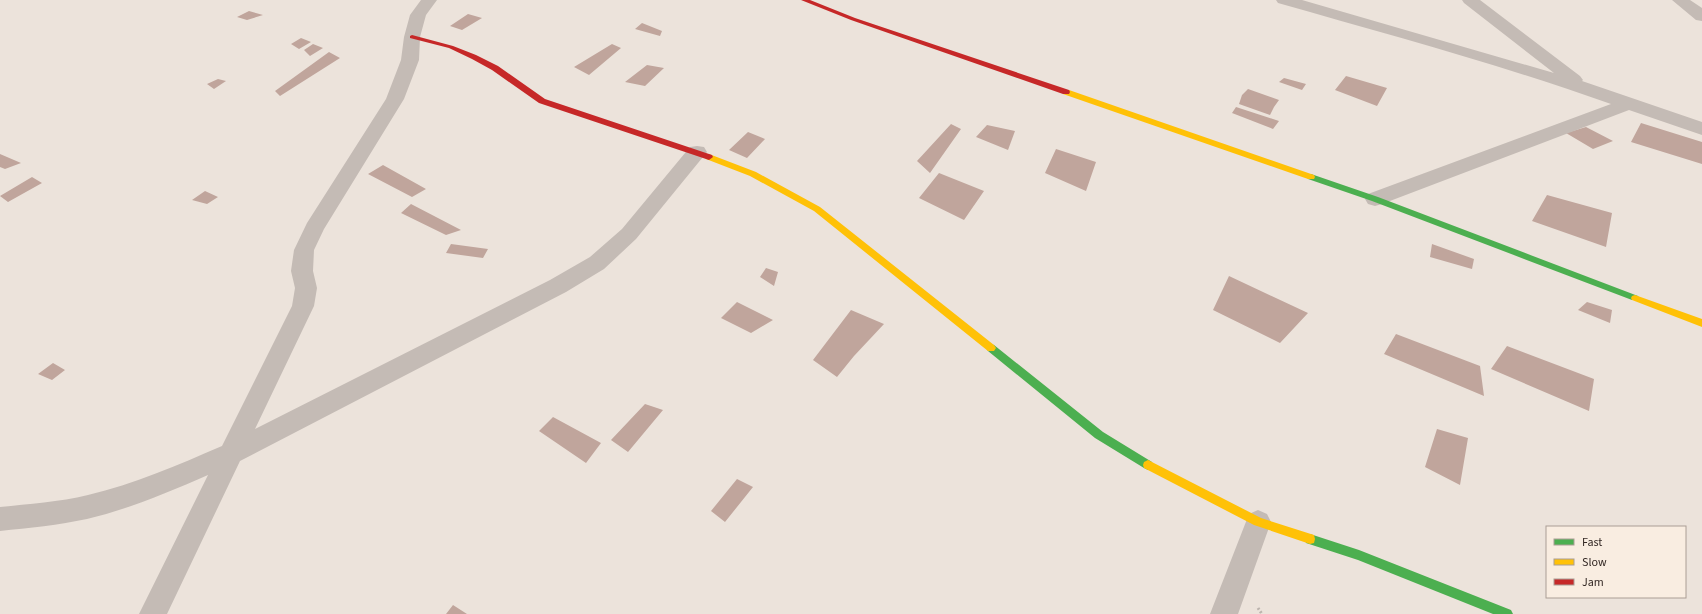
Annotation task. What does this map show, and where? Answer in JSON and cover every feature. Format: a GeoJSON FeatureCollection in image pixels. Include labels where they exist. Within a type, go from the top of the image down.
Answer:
{"type":"FeatureCollection","features":[{"type":"Feature","properties":{"kind":"street"},"geometry":{"type":"LineString","coordinates":[[153,614],[303,306],[306,288],[302,271],[304,250],[314,228],[395,99],[410,60],[412,37],[418,15],[429,0]]}},
{"type":"Feature","properties":{"kind":"street"},"geometry":{"type":"LineString","coordinates":[[804,0],[868,24],[1375,199],[1702,323]]}},
{"type":"Feature","properties":{"kind":"street"},"geometry":{"type":"LineString","coordinates":[[1284,0],[1408,35],[1584,88],[1702,129]]}},
{"type":"Feature","properties":{"kind":"street"},"geometry":{"type":"LineString","coordinates":[[1470,0],[1584,88]]}},
{"type":"Feature","properties":{"kind":"street"},"geometry":{"type":"LineString","coordinates":[[1680,0],[1702,16]]}},
{"type":"Feature","properties":{"kind":"street"},"geometry":{"type":"LineString","coordinates":[[412,37],[452,47],[474,57],[495,68],[542,101],[697,152],[753,174],[817,209],[1099,435],[1157,470],[1258,522],[1359,555],[1507,614]]}},
{"type":"Feature","properties":{"kind":"street"},"geometry":{"type":"LineString","coordinates":[[1375,199],[1628,104]]}},
{"type":"Feature","properties":{"kind":"street"},"geometry":{"type":"LineString","coordinates":[[0,519],[68,510],[119,497],[185,473],[232,453],[552,290],[597,263],[630,234],[697,152]]}},
{"type":"Feature","properties":{"kind":"street"},"geometry":{"type":"LineString","coordinates":[[1224,614],[1258,522]]}},
{"type":"Feature","properties":{"kind":"building"},"geometry":{"type":"Polygon","coordinates":[[[249,11],[263,15],[247,20],[237,17],[249,11]]]}},
{"type":"Feature","properties":{"kind":"building"},"geometry":{"type":"Polygon","coordinates":[[[468,14],[482,18],[462,30],[450,26],[468,14]]]}},
{"type":"Feature","properties":{"kind":"building"},"geometry":{"type":"Polygon","coordinates":[[[642,23],[662,31],[660,36],[635,29],[642,23]]]}},
{"type":"Feature","properties":{"kind":"building"},"geometry":{"type":"Polygon","coordinates":[[[301,38],[311,42],[299,49],[291,44],[301,38]]]}},
{"type":"Feature","properties":{"kind":"building"},"geometry":{"type":"Polygon","coordinates":[[[313,44],[323,48],[310,56],[304,50],[313,44]]]}},
{"type":"Feature","properties":{"kind":"building"},"geometry":{"type":"Polygon","coordinates":[[[612,44],[621,48],[589,75],[574,67],[612,44]]]}},
{"type":"Feature","properties":{"kind":"building"},"geometry":{"type":"Polygon","coordinates":[[[329,52],[340,58],[280,96],[275,91],[329,52]]]}},
{"type":"Feature","properties":{"kind":"building"},"geometry":{"type":"Polygon","coordinates":[[[647,65],[664,68],[645,86],[625,82],[647,65]]]}},
{"type":"Feature","properties":{"kind":"building"},"geometry":{"type":"Polygon","coordinates":[[[1346,76],[1387,88],[1377,106],[1335,90],[1346,76]]]}},
{"type":"Feature","properties":{"kind":"building"},"geometry":{"type":"Polygon","coordinates":[[[1284,78],[1306,84],[1302,90],[1279,82],[1284,78]]]}},
{"type":"Feature","properties":{"kind":"building"},"geometry":{"type":"Polygon","coordinates":[[[218,79],[226,81],[214,89],[207,84],[218,79]]]}},
{"type":"Feature","properties":{"kind":"building"},"geometry":{"type":"Polygon","coordinates":[[[1248,89],[1279,100],[1270,115],[1239,104],[1242,95],[1248,89]]]}},
{"type":"Feature","properties":{"kind":"building"},"geometry":{"type":"Polygon","coordinates":[[[1236,107],[1279,121],[1273,129],[1232,113],[1236,107]]]}},
{"type":"Feature","properties":{"kind":"building"},"geometry":{"type":"Polygon","coordinates":[[[1641,123],[1702,142],[1702,164],[1631,142],[1641,123]]]}},
{"type":"Feature","properties":{"kind":"building"},"geometry":{"type":"Polygon","coordinates":[[[951,124],[961,129],[930,173],[917,161],[951,124]]]}},
{"type":"Feature","properties":{"kind":"building"},"geometry":{"type":"Polygon","coordinates":[[[987,125],[1015,131],[1008,150],[976,137],[987,125]]]}},
{"type":"Feature","properties":{"kind":"building"},"geometry":{"type":"Polygon","coordinates":[[[1586,127],[1613,141],[1593,149],[1566,133],[1586,127]]]}},
{"type":"Feature","properties":{"kind":"building"},"geometry":{"type":"Polygon","coordinates":[[[748,132],[765,139],[747,158],[729,150],[748,132]]]}},
{"type":"Feature","properties":{"kind":"building"},"geometry":{"type":"Polygon","coordinates":[[[1056,149],[1096,162],[1086,191],[1045,173],[1056,149]]]}},
{"type":"Feature","properties":{"kind":"building"},"geometry":{"type":"Polygon","coordinates":[[[0,154],[21,163],[5,169],[0,167],[0,154]]]}},
{"type":"Feature","properties":{"kind":"building"},"geometry":{"type":"Polygon","coordinates":[[[383,165],[426,189],[412,197],[368,174],[383,165]]]}},
{"type":"Feature","properties":{"kind":"building"},"geometry":{"type":"Polygon","coordinates":[[[939,173],[984,191],[964,220],[919,198],[939,173]]]}},
{"type":"Feature","properties":{"kind":"building"},"geometry":{"type":"Polygon","coordinates":[[[32,177],[42,183],[8,202],[0,196],[32,177]]]}},
{"type":"Feature","properties":{"kind":"building"},"geometry":{"type":"Polygon","coordinates":[[[205,191],[218,197],[207,204],[192,200],[205,191]]]}},
{"type":"Feature","properties":{"kind":"building"},"geometry":{"type":"Polygon","coordinates":[[[1547,195],[1612,213],[1606,247],[1532,221],[1547,195]]]}},
{"type":"Feature","properties":{"kind":"building"},"geometry":{"type":"Polygon","coordinates":[[[411,204],[461,230],[446,235],[401,213],[411,204]]]}},
{"type":"Feature","properties":{"kind":"building"},"geometry":{"type":"Polygon","coordinates":[[[451,244],[488,249],[483,258],[446,253],[451,244]]]}},
{"type":"Feature","properties":{"kind":"building"},"geometry":{"type":"Polygon","coordinates":[[[1432,244],[1474,259],[1472,269],[1430,257],[1432,244]]]}},
{"type":"Feature","properties":{"kind":"building"},"geometry":{"type":"Polygon","coordinates":[[[766,268],[778,272],[774,286],[760,277],[766,268]]]}},
{"type":"Feature","properties":{"kind":"building"},"geometry":{"type":"Polygon","coordinates":[[[1229,276],[1308,313],[1280,343],[1213,310],[1229,276]]]}},
{"type":"Feature","properties":{"kind":"building"},"geometry":{"type":"Polygon","coordinates":[[[737,302],[773,320],[751,333],[721,318],[737,302]]]}},
{"type":"Feature","properties":{"kind":"building"},"geometry":{"type":"Polygon","coordinates":[[[1587,302],[1612,310],[1610,323],[1578,310],[1587,302]]]}},
{"type":"Feature","properties":{"kind":"building"},"geometry":{"type":"Polygon","coordinates":[[[851,310],[884,324],[854,356],[837,377],[813,360],[851,310]]]}},
{"type":"Feature","properties":{"kind":"building"},"geometry":{"type":"Polygon","coordinates":[[[1396,334],[1480,366],[1484,396],[1384,354],[1396,334]]]}},
{"type":"Feature","properties":{"kind":"building"},"geometry":{"type":"Polygon","coordinates":[[[1507,346],[1594,379],[1589,411],[1491,369],[1507,346]]]}},
{"type":"Feature","properties":{"kind":"building"},"geometry":{"type":"Polygon","coordinates":[[[53,363],[65,370],[52,380],[38,374],[53,363]]]}},
{"type":"Feature","properties":{"kind":"building"},"geometry":{"type":"Polygon","coordinates":[[[645,404],[663,410],[628,452],[611,440],[645,404]]]}},
{"type":"Feature","properties":{"kind":"building"},"geometry":{"type":"Polygon","coordinates":[[[553,417],[601,443],[586,463],[539,431],[553,417]]]}},
{"type":"Feature","properties":{"kind":"building"},"geometry":{"type":"Polygon","coordinates":[[[1437,429],[1468,438],[1460,485],[1425,467],[1437,429]]]}},
{"type":"Feature","properties":{"kind":"building"},"geometry":{"type":"Polygon","coordinates":[[[737,479],[753,487],[725,522],[711,511],[737,479]]]}},
{"type":"Feature","properties":{"kind":"building"},"geometry":{"type":"Polygon","coordinates":[[[453,605],[467,614],[446,614],[453,605]]]}},
{"type":"Feature","properties":{"kind":"traffic: fast"},"geometry":{"type":"LineString","coordinates":[[1311,177],[1375,199],[1635,298]]}},
{"type":"Feature","properties":{"kind":"traffic: fast"},"geometry":{"type":"LineString","coordinates":[[991,348],[1099,435],[1148,465]]}},
{"type":"Feature","properties":{"kind":"traffic: fast"},"geometry":{"type":"LineString","coordinates":[[1310,539],[1359,555],[1507,614]]}},
{"type":"Feature","properties":{"kind":"traffic: slow"},"geometry":{"type":"LineString","coordinates":[[1066,92],[1311,177]]}},
{"type":"Feature","properties":{"kind":"traffic: slow"},"geometry":{"type":"LineString","coordinates":[[709,157],[753,174],[817,209],[991,348]]}},
{"type":"Feature","properties":{"kind":"traffic: slow"},"geometry":{"type":"LineString","coordinates":[[1635,298],[1702,323]]}},
{"type":"Feature","properties":{"kind":"traffic: slow"},"geometry":{"type":"LineString","coordinates":[[1148,465],[1258,522],[1310,539]]}},
{"type":"Feature","properties":{"kind":"traffic: jam"},"geometry":{"type":"LineString","coordinates":[[804,0],[853,19],[1066,92]]}},
{"type":"Feature","properties":{"kind":"traffic: jam"},"geometry":{"type":"LineString","coordinates":[[412,37],[451,47],[474,57],[495,68],[542,101],[709,157]]}}]}
